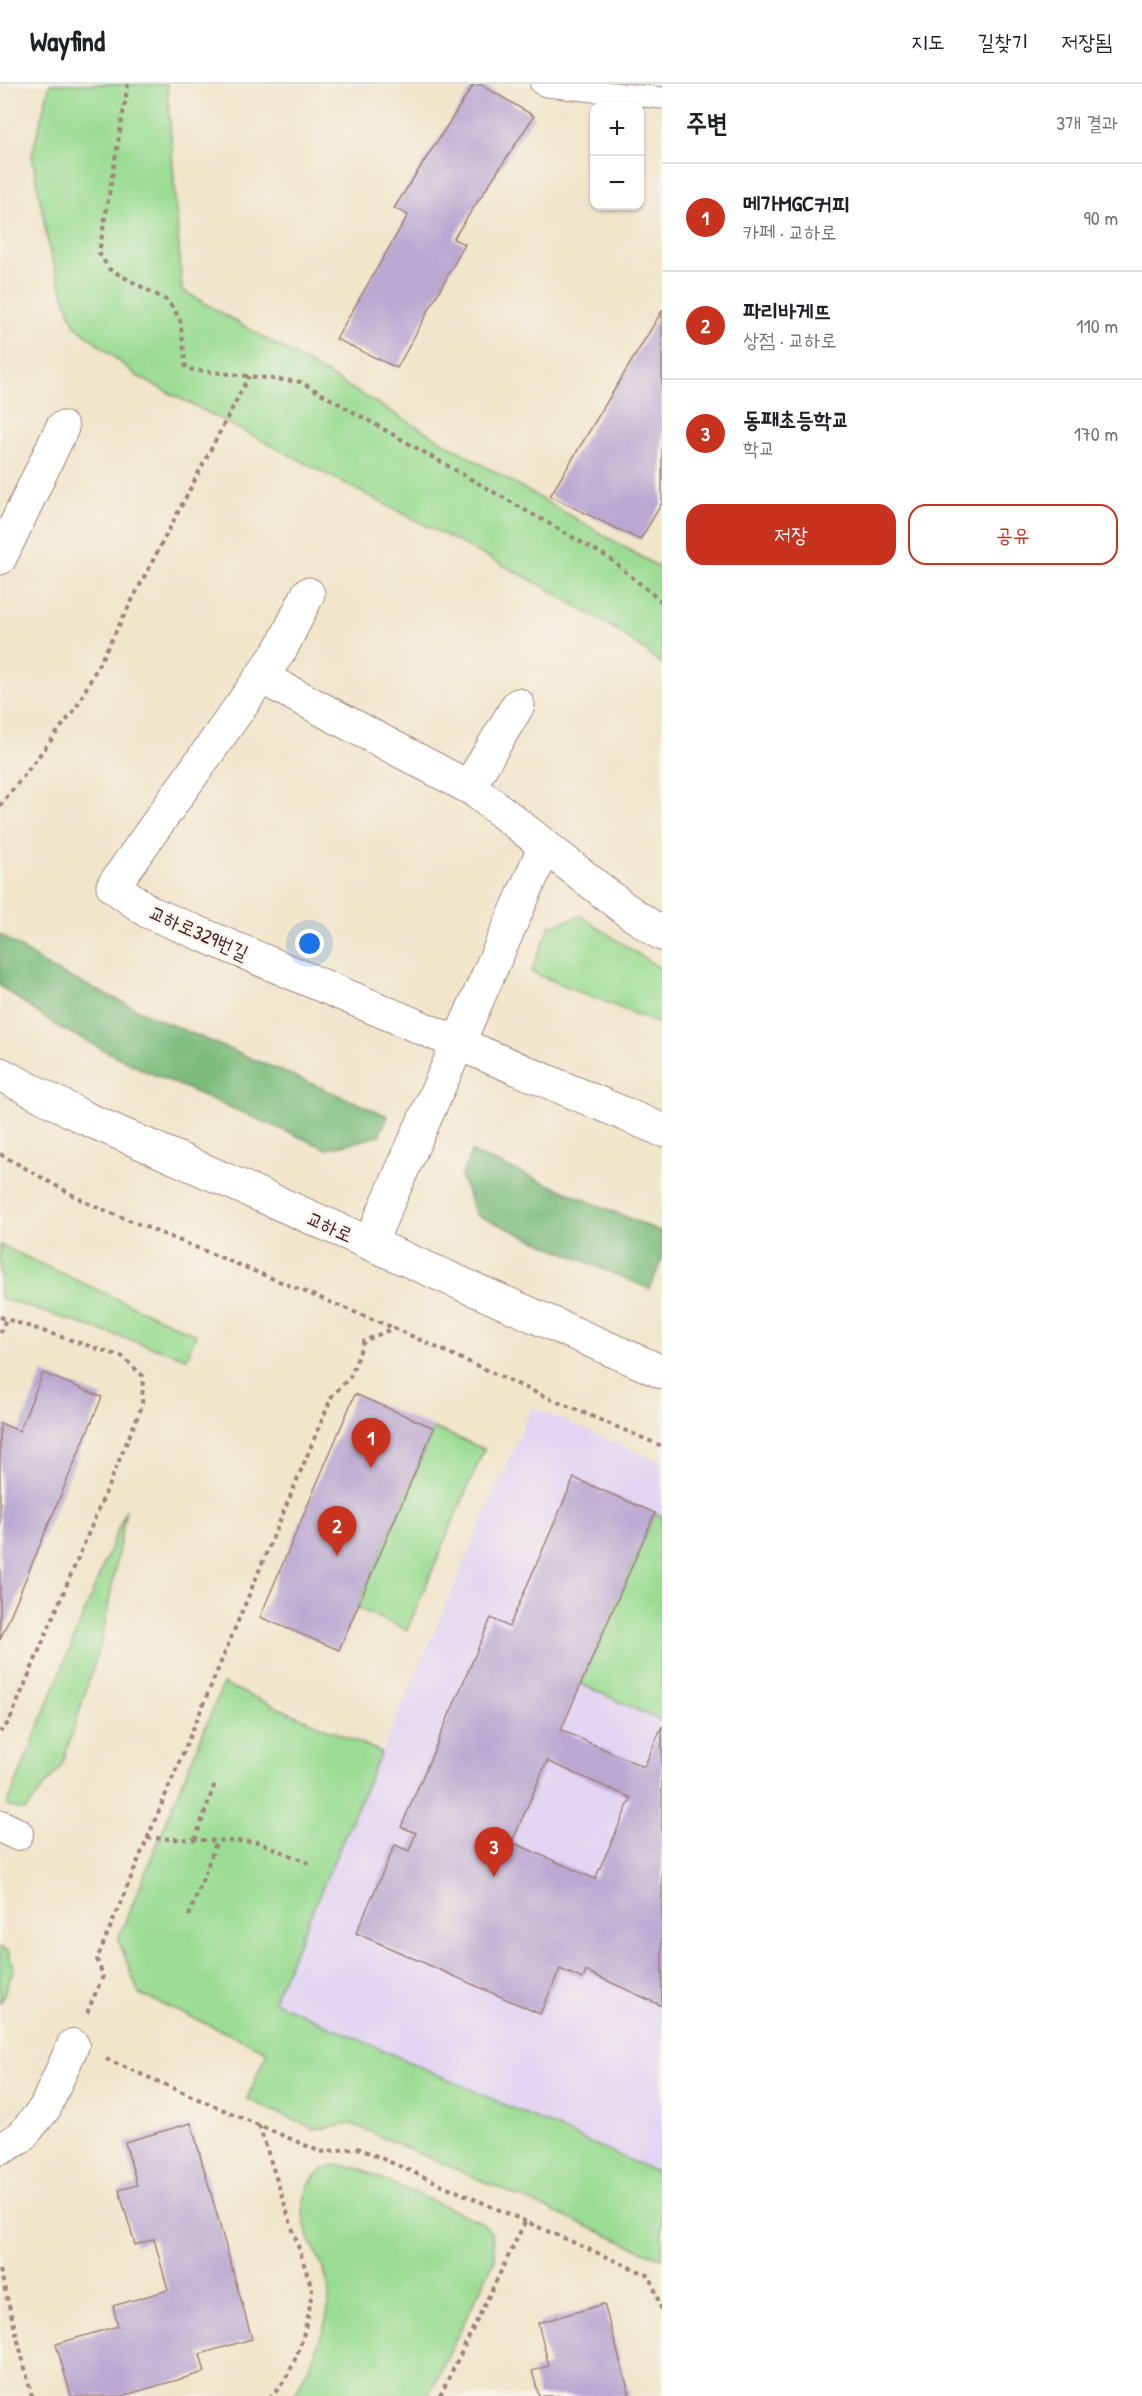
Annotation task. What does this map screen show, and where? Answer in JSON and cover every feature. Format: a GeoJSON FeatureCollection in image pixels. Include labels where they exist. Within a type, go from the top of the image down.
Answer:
{"type":"FeatureCollection","features":[{"type":"Feature","properties":{"kind":"street"},"geometry":{"type":"LineString","coordinates":[[2,552],[62,428]]}},
{"type":"Feature","properties":{"kind":"street","name":"교하로329번길"},"geometry":{"type":"LineString","coordinates":[[308,594],[281,650],[113,886],[149,912],[662,1130]]}},
{"type":"Feature","properties":{"kind":"street"},"geometry":{"type":"LineString","coordinates":[[261,677],[469,786],[625,909],[661,932]]}},
{"type":"Feature","properties":{"kind":"street"},"geometry":{"type":"LineString","coordinates":[[469,786],[518,705]]}},
{"type":"Feature","properties":{"kind":"street"},"geometry":{"type":"LineString","coordinates":[[370,1243],[545,846]]}},
{"type":"Feature","properties":{"kind":"street","name":"교하로"},"geometry":{"type":"LineString","coordinates":[[0,1074],[85,1118],[662,1372]]}},
{"type":"Feature","properties":{"kind":"street"},"geometry":{"type":"LineString","coordinates":[[0,2149],[20,2138],[45,2108],[73,2045]]}},
{"type":"Feature","properties":{"kind":"lane"},"geometry":{"type":"LineString","coordinates":[[541,84],[662,98]]}},
{"type":"Feature","properties":{"kind":"path"},"geometry":{"type":"LineString","coordinates":[[128,84],[99,253],[110,269],[168,301],[180,319],[186,369],[301,382],[609,558],[662,602]]}},
{"type":"Feature","properties":{"kind":"path"},"geometry":{"type":"LineString","coordinates":[[0,806],[76,708],[249,376]]}},
{"type":"Feature","properties":{"kind":"path"},"geometry":{"type":"LineString","coordinates":[[0,1154],[87,1203],[394,1328],[539,1394],[662,1446]]}},
{"type":"Feature","properties":{"kind":"path"},"geometry":{"type":"LineString","coordinates":[[0,1317],[123,1357],[143,1376],[142,1406],[9,1722],[0,1732]]}},
{"type":"Feature","properties":{"kind":"path"},"geometry":{"type":"LineString","coordinates":[[0,1333],[6,1319]]}},
{"type":"Feature","properties":{"kind":"path"},"geometry":{"type":"LineString","coordinates":[[394,1328],[364,1341],[350,1377],[332,1396],[98,1959],[103,1976],[73,2045],[321,2152],[358,2148],[650,2276],[662,2312]]}},
{"type":"Feature","properties":{"kind":"path"},"geometry":{"type":"LineString","coordinates":[[195,1840],[215,1784]]}},
{"type":"Feature","properties":{"kind":"path"},"geometry":{"type":"LineString","coordinates":[[147,1838],[258,1842],[309,1863]]}},
{"type":"Feature","properties":{"kind":"path"},"geometry":{"type":"LineString","coordinates":[[189,1916],[217,1840]]}},
{"type":"Feature","properties":{"kind":"path"},"geometry":{"type":"LineString","coordinates":[[259,2125],[312,2289],[309,2316],[292,2362],[279,2388],[271,2396]]}},
{"type":"Feature","properties":{"kind":"path"},"geometry":{"type":"LineString","coordinates":[[440,2396],[525,2222]]}},
{"type":"Feature","properties":{"kind":"path"},"geometry":{"type":"LineString","coordinates":[[0,2270],[32,2396]]}},
{"type":"Feature","properties":{"kind":"shaded area"},"geometry":{"type":"Polygon","coordinates":[[[532,1407],[662,1462],[662,2175],[273,2001],[532,1407]]]}},
{"type":"Feature","properties":{"kind":"green space"},"geometry":{"type":"Polygon","coordinates":[[[50,84],[167,84],[182,290],[662,569],[662,664],[620,632],[543,586],[137,376],[74,324],[50,254],[32,155],[50,84]]]}},
{"type":"Feature","properties":{"kind":"green space"},"geometry":{"type":"Polygon","coordinates":[[[581,916],[662,970],[662,1025],[531,972],[550,926],[581,916]]]}},
{"type":"Feature","properties":{"kind":"green space"},"geometry":{"type":"Polygon","coordinates":[[[0,934],[52,969],[160,1020],[388,1116],[379,1136],[327,1149],[139,1068],[57,1026],[0,986],[0,934]]]}},
{"type":"Feature","properties":{"kind":"green space"},"geometry":{"type":"Polygon","coordinates":[[[471,1152],[662,1232],[662,1259],[650,1289],[476,1215],[461,1177],[471,1152]]]}},
{"type":"Feature","properties":{"kind":"green space"},"geometry":{"type":"Polygon","coordinates":[[[0,1245],[196,1335],[187,1358],[0,1298],[0,1245]]]}},
{"type":"Feature","properties":{"kind":"green space"},"geometry":{"type":"Polygon","coordinates":[[[434,1428],[484,1449],[407,1630],[357,1608],[434,1428]]]}},
{"type":"Feature","properties":{"kind":"green space"},"geometry":{"type":"Polygon","coordinates":[[[126,1509],[102,1640],[62,1765],[25,1811],[7,1806],[126,1509]]]}},
{"type":"Feature","properties":{"kind":"green space"},"geometry":{"type":"Polygon","coordinates":[[[655,1513],[662,1516],[662,1721],[581,1684],[655,1513]]]}},
{"type":"Feature","properties":{"kind":"green space"},"geometry":{"type":"Polygon","coordinates":[[[223,1684],[381,1752],[273,2001],[662,2175],[662,2259],[352,2124],[314,2129],[247,2099],[267,2051],[139,1994],[118,1939],[223,1684]]]}},
{"type":"Feature","properties":{"kind":"green space"},"geometry":{"type":"Polygon","coordinates":[[[0,1948],[8,1951],[14,1968],[0,2004],[0,1948]]]}},
{"type":"Feature","properties":{"kind":"green space"},"geometry":{"type":"Polygon","coordinates":[[[334,2165],[355,2167],[483,2223],[492,2234],[495,2259],[428,2396],[294,2396],[318,2346],[329,2304],[327,2281],[304,2222],[305,2197],[315,2177],[334,2165]]]}},
{"type":"Feature","properties":{"kind":"building"},"geometry":{"type":"Polygon","coordinates":[[[474,84],[480,84],[534,116],[453,239],[465,244],[397,368],[336,339],[408,215],[394,208],[474,84]]]}},
{"type":"Feature","properties":{"kind":"building"},"geometry":{"type":"Polygon","coordinates":[[[662,311],[662,503],[640,540],[550,496],[662,311]]]}},
{"type":"Feature","properties":{"kind":"building"},"geometry":{"type":"Polygon","coordinates":[[[43,1373],[102,1397],[0,1640],[0,1423],[19,1431],[43,1373]]]}},
{"type":"Feature","properties":{"kind":"building"},"geometry":{"type":"Polygon","coordinates":[[[355,1394],[434,1428],[339,1650],[260,1617],[355,1394]]]}},
{"type":"Feature","properties":{"kind":"building"},"geometry":{"type":"Polygon","coordinates":[[[574,1478],[655,1513],[561,1730],[644,1767],[662,1726],[662,2006],[586,1971],[583,1979],[560,1969],[540,2014],[356,1933],[395,1845],[409,1851],[416,1833],[401,1827],[491,1618],[509,1627],[574,1478]],[[547,1761],[512,1842],[595,1879],[631,1798],[547,1761]]]}},
{"type":"Feature","properties":{"kind":"building"},"geometry":{"type":"Polygon","coordinates":[[[191,2123],[252,2339],[200,2354],[205,2372],[122,2396],[71,2396],[56,2344],[118,2326],[113,2306],[168,2290],[154,2239],[135,2245],[119,2190],[137,2185],[125,2142],[191,2123]]]}},
{"type":"Feature","properties":{"kind":"building"},"geometry":{"type":"Polygon","coordinates":[[[604,2304],[630,2396],[539,2396],[532,2371],[549,2366],[538,2323],[604,2304]]]}},
{"type":"Feature","properties":{"kind":"place","name":"메가MGC커피"},"geometry":{"type":"Point","coordinates":[371,1468]}},
{"type":"Feature","properties":{"kind":"place","name":"파리바게뜨"},"geometry":{"type":"Point","coordinates":[337,1556]}},
{"type":"Feature","properties":{"kind":"place","name":"동패초등학교"},"geometry":{"type":"Point","coordinates":[494,1877]}}]}
